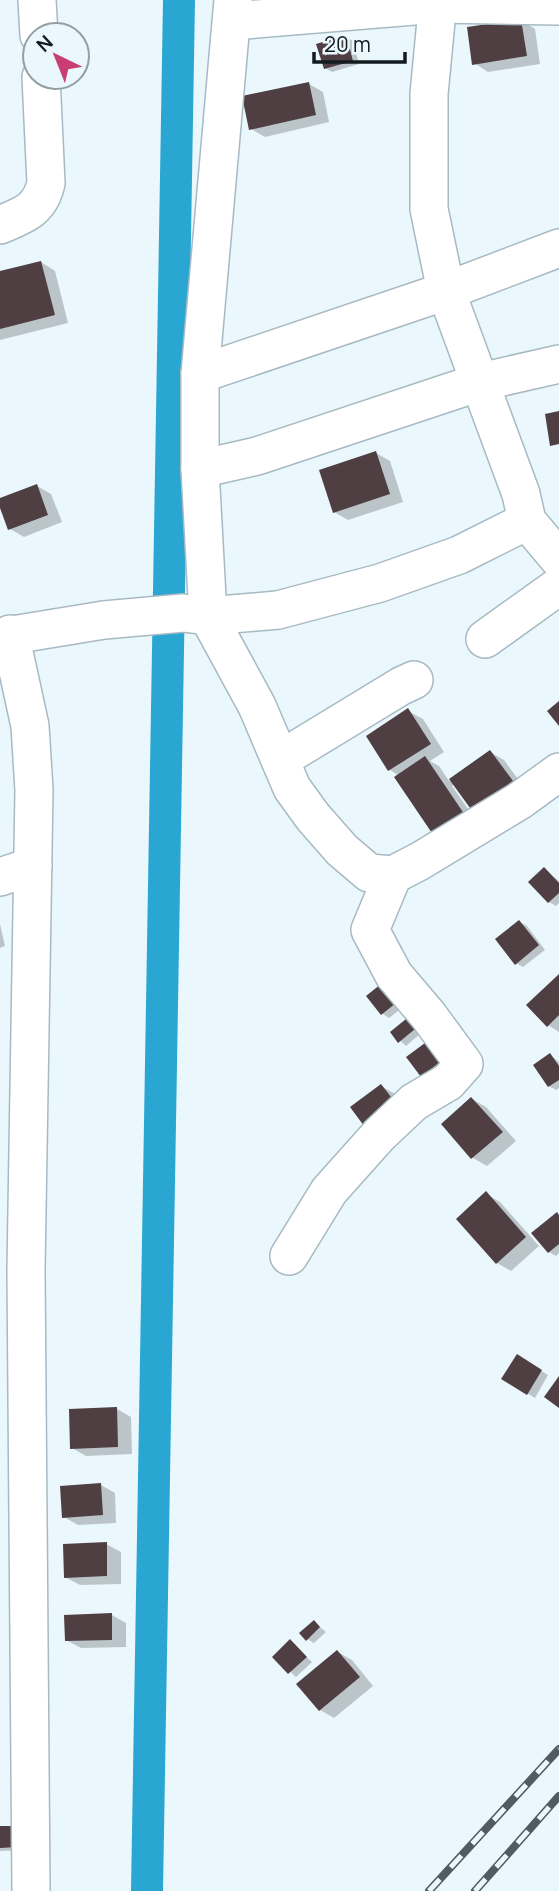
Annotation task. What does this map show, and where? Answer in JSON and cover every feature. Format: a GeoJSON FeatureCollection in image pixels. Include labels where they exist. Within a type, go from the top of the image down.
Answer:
{"type":"FeatureCollection","features":[{"type":"Feature","properties":{"kind":"street"},"geometry":{"type":"LineString","coordinates":[[37,0],[38,21]]}},
{"type":"Feature","properties":{"kind":"street"},"geometry":{"type":"LineString","coordinates":[[438,2],[429,94],[429,209],[446,291],[520,494],[527,521],[559,559]]}},
{"type":"Feature","properties":{"kind":"street"},"geometry":{"type":"LineString","coordinates":[[559,6],[438,2],[233,10],[200,374],[195,615],[251,695],[292,788],[302,803],[342,850],[369,873],[376,876],[393,875],[484,823],[559,772]]}},
{"type":"Feature","properties":{"kind":"street"},"geometry":{"type":"LineString","coordinates":[[0,225],[22,216],[37,205],[43,195],[46,183],[42,91]]}},
{"type":"Feature","properties":{"kind":"street"},"geometry":{"type":"LineString","coordinates":[[200,374],[446,291],[559,248]]}},
{"type":"Feature","properties":{"kind":"street"},"geometry":{"type":"LineString","coordinates":[[200,469],[257,456],[480,382],[559,364]]}},
{"type":"Feature","properties":{"kind":"street"},"geometry":{"type":"LineString","coordinates":[[26,1886],[14,1558],[13,1274],[16,871],[34,790],[15,730],[5,636],[104,620],[278,610],[380,583],[459,555],[527,521]]}},
{"type":"Feature","properties":{"kind":"street"},"geometry":{"type":"LineString","coordinates":[[485,639],[559,586]]}},
{"type":"Feature","properties":{"kind":"street"},"geometry":{"type":"LineString","coordinates":[[281,759],[401,686],[414,681]]}},
{"type":"Feature","properties":{"kind":"street"},"geometry":{"type":"LineString","coordinates":[[289,1256],[329,1191],[379,1135],[414,1102],[448,1082],[464,1063],[394,975],[370,930],[393,875]]}},
{"type":"Feature","properties":{"kind":"building"},"geometry":{"type":"Polygon","coordinates":[[[521,19],[527,56],[472,65],[467,27],[521,19]]]}},
{"type":"Feature","properties":{"kind":"building"},"geometry":{"type":"Polygon","coordinates":[[[346,35],[353,61],[324,69],[316,44],[346,35]]]}},
{"type":"Feature","properties":{"kind":"building"},"geometry":{"type":"Polygon","coordinates":[[[309,82],[316,115],[249,130],[242,96],[309,82]]]}},
{"type":"Feature","properties":{"kind":"building"},"geometry":{"type":"Polygon","coordinates":[[[41,261],[55,315],[0,329],[0,271],[41,261]]]}},
{"type":"Feature","properties":{"kind":"building"},"geometry":{"type":"Polygon","coordinates":[[[559,411],[559,444],[550,446],[545,414],[559,411]]]}},
{"type":"Feature","properties":{"kind":"building"},"geometry":{"type":"Polygon","coordinates":[[[376,451],[390,494],[333,513],[319,470],[376,451]]]}},
{"type":"Feature","properties":{"kind":"building"},"geometry":{"type":"Polygon","coordinates":[[[37,484],[48,515],[8,530],[0,508],[0,498],[37,484]]]}},
{"type":"Feature","properties":{"kind":"building"},"geometry":{"type":"Polygon","coordinates":[[[559,701],[559,726],[547,711],[559,701]]]}},
{"type":"Feature","properties":{"kind":"building"},"geometry":{"type":"Polygon","coordinates":[[[408,708],[431,744],[388,771],[366,736],[408,708]]]}},
{"type":"Feature","properties":{"kind":"building"},"geometry":{"type":"Polygon","coordinates":[[[490,750],[519,789],[478,819],[449,779],[490,750]]]}},
{"type":"Feature","properties":{"kind":"building"},"geometry":{"type":"Polygon","coordinates":[[[425,756],[469,821],[438,842],[394,777],[425,756]]]}},
{"type":"Feature","properties":{"kind":"building"},"geometry":{"type":"Polygon","coordinates":[[[544,867],[559,883],[559,893],[548,903],[528,882],[544,867]]]}},
{"type":"Feature","properties":{"kind":"building"},"geometry":{"type":"Polygon","coordinates":[[[519,920],[539,945],[515,965],[495,939],[519,920]]]}},
{"type":"Feature","properties":{"kind":"building"},"geometry":{"type":"Polygon","coordinates":[[[559,974],[559,1015],[547,1027],[526,1005],[559,974]]]}},
{"type":"Feature","properties":{"kind":"building"},"geometry":{"type":"Polygon","coordinates":[[[386,980],[401,999],[381,1015],[366,996],[386,980]]]}},
{"type":"Feature","properties":{"kind":"building"},"geometry":{"type":"Polygon","coordinates":[[[406,1019],[415,1029],[398,1043],[390,1032],[406,1019]]]}},
{"type":"Feature","properties":{"kind":"building"},"geometry":{"type":"Polygon","coordinates":[[[429,1040],[444,1059],[421,1077],[406,1057],[429,1040]]]}},
{"type":"Feature","properties":{"kind":"building"},"geometry":{"type":"Polygon","coordinates":[[[550,1053],[559,1066],[559,1080],[548,1087],[533,1065],[550,1053]]]}},
{"type":"Feature","properties":{"kind":"building"},"geometry":{"type":"Polygon","coordinates":[[[381,1084],[398,1106],[367,1130],[350,1107],[381,1084]]]}},
{"type":"Feature","properties":{"kind":"building"},"geometry":{"type":"Polygon","coordinates":[[[471,1097],[503,1132],[471,1159],[441,1124],[471,1097]]]}},
{"type":"Feature","properties":{"kind":"building"},"geometry":{"type":"Polygon","coordinates":[[[486,1191],[526,1237],[496,1264],[456,1219],[486,1191]]]}},
{"type":"Feature","properties":{"kind":"building"},"geometry":{"type":"Polygon","coordinates":[[[557,1212],[559,1244],[548,1253],[531,1233],[557,1212]]]}},
{"type":"Feature","properties":{"kind":"building"},"geometry":{"type":"Polygon","coordinates":[[[517,1354],[542,1370],[527,1395],[501,1379],[517,1354]]]}},
{"type":"Feature","properties":{"kind":"building"},"geometry":{"type":"Polygon","coordinates":[[[559,1376],[559,1408],[544,1397],[559,1376]]]}},
{"type":"Feature","properties":{"kind":"building"},"geometry":{"type":"Polygon","coordinates":[[[117,1407],[118,1447],[70,1449],[69,1409],[117,1407]]]}},
{"type":"Feature","properties":{"kind":"building"},"geometry":{"type":"Polygon","coordinates":[[[101,1483],[103,1515],[62,1518],[60,1486],[101,1483]]]}},
{"type":"Feature","properties":{"kind":"building"},"geometry":{"type":"Polygon","coordinates":[[[107,1542],[107,1576],[64,1578],[63,1544],[107,1542]]]}},
{"type":"Feature","properties":{"kind":"building"},"geometry":{"type":"Polygon","coordinates":[[[112,1613],[112,1640],[65,1641],[64,1615],[112,1613]]]}},
{"type":"Feature","properties":{"kind":"building"},"geometry":{"type":"Polygon","coordinates":[[[314,1620],[320,1627],[306,1641],[299,1633],[314,1620]]]}},
{"type":"Feature","properties":{"kind":"building"},"geometry":{"type":"Polygon","coordinates":[[[290,1639],[307,1657],[288,1674],[272,1657],[290,1639]]]}},
{"type":"Feature","properties":{"kind":"building"},"geometry":{"type":"Polygon","coordinates":[[[337,1650],[360,1677],[319,1711],[296,1684],[337,1650]]]}},
{"type":"Feature","properties":{"kind":"building"},"geometry":{"type":"Polygon","coordinates":[[[0,1826],[17,1826],[17,1847],[0,1848],[0,1826]]]}},
{"type":"Feature","properties":{"kind":"waterway"},"geometry":{"type":"LineString","coordinates":[[147,1891],[179,0]]}},
{"type":"Feature","properties":{"kind":"railway"},"geometry":{"type":"LineString","coordinates":[[429,1891],[559,1749]]}},
{"type":"Feature","properties":{"kind":"railway"},"geometry":{"type":"LineString","coordinates":[[475,1891],[559,1796]]}}]}
